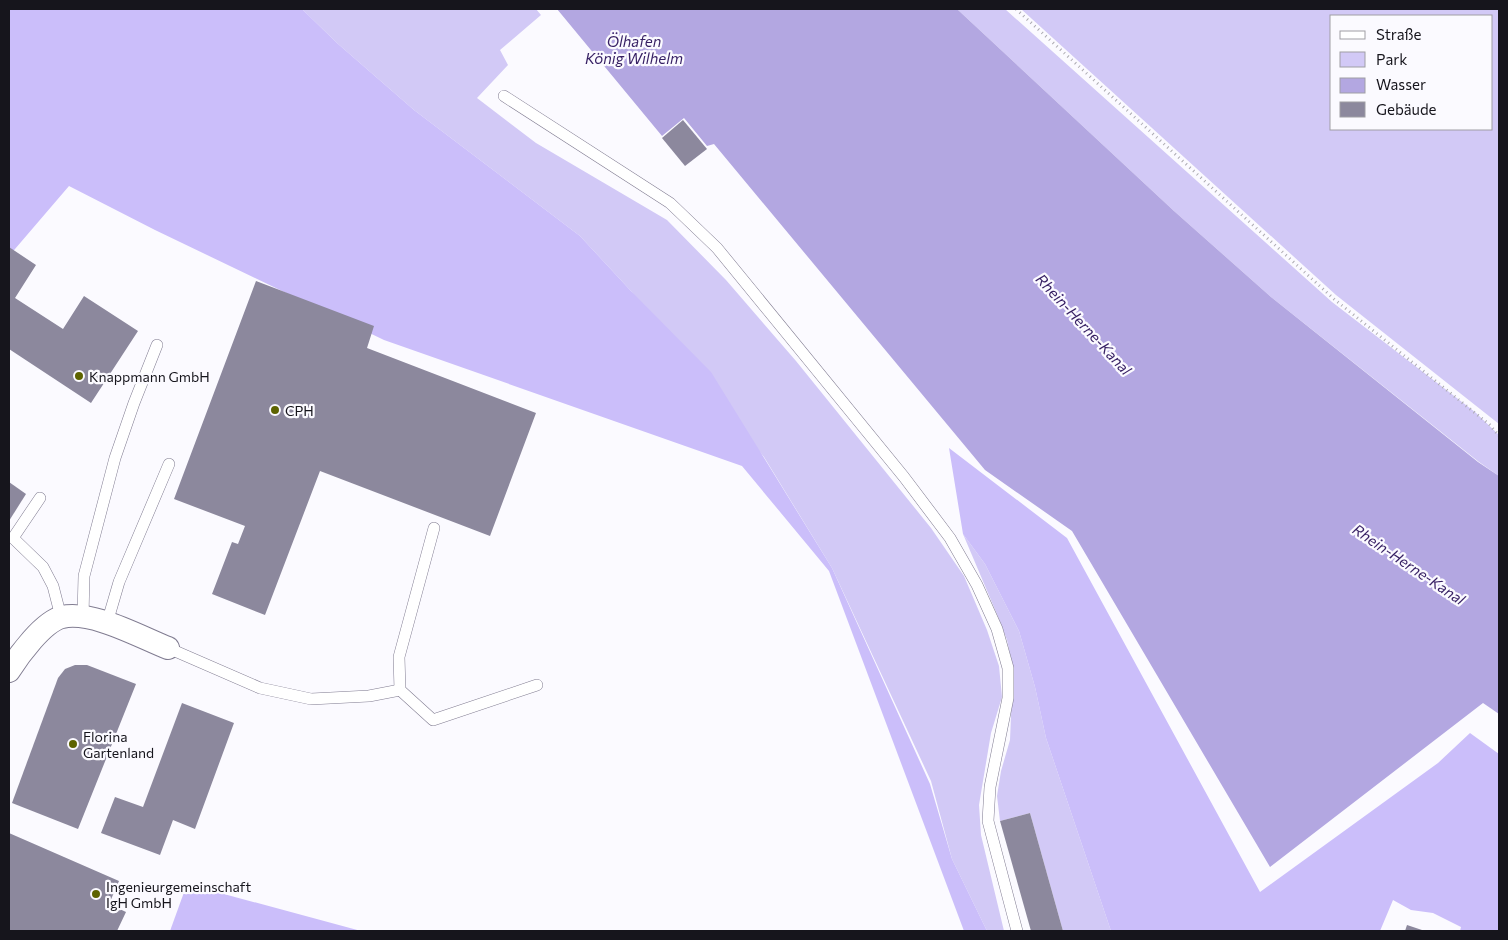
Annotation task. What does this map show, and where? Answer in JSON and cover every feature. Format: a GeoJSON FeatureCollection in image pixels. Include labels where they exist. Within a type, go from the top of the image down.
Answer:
{"type":"FeatureCollection","features":[{"type":"Feature","properties":{"kind":"street"},"geometry":{"type":"LineString","coordinates":[[9,671],[19,655],[41,631],[72,617],[107,623],[168,648]]}},
{"type":"Feature","properties":{"kind":"lane"},"geometry":{"type":"LineString","coordinates":[[504,96],[670,203],[717,248],[904,477],[950,538],[977,585],[997,629],[1008,668],[1008,698],[990,787],[988,821],[1018,931]]}},
{"type":"Feature","properties":{"kind":"lane"},"geometry":{"type":"LineString","coordinates":[[72,617],[112,468],[134,403],[157,345]]}},
{"type":"Feature","properties":{"kind":"lane"},"geometry":{"type":"LineString","coordinates":[[107,623],[119,582],[169,464]]}},
{"type":"Feature","properties":{"kind":"lane"},"geometry":{"type":"LineString","coordinates":[[40,498],[14,538],[43,567],[72,617]]}},
{"type":"Feature","properties":{"kind":"lane"},"geometry":{"type":"LineString","coordinates":[[434,528],[399,658],[400,690],[433,720],[537,685]]}},
{"type":"Feature","properties":{"kind":"lane"},"geometry":{"type":"LineString","coordinates":[[168,648],[260,688],[311,699],[369,696],[400,690]]}},
{"type":"Feature","properties":{"kind":"path"},"geometry":{"type":"LineString","coordinates":[[1016,9],[1334,299],[1482,419],[1499,436]]}},
{"type":"Feature","properties":{"kind":"green space"},"geometry":{"type":"Polygon","coordinates":[[[302,9],[536,9],[541,15],[500,50],[508,65],[477,98],[536,143],[667,220],[726,280],[796,361],[931,528],[964,576],[987,630],[999,666],[1002,697],[991,733],[979,805],[981,835],[1004,931],[987,931],[952,859],[931,781],[832,568],[764,457],[631,291],[580,236],[414,110],[337,43],[302,9]]]}},
{"type":"Feature","properties":{"kind":"green space"},"geometry":{"type":"Polygon","coordinates":[[[957,9],[1005,9],[1332,302],[1475,412],[1499,435],[1499,476],[1271,297],[1174,211],[957,9]]]}},
{"type":"Feature","properties":{"kind":"green space"},"geometry":{"type":"Polygon","coordinates":[[[1021,9],[1499,9],[1499,424],[1336,295],[1021,9]]]}},
{"type":"Feature","properties":{"kind":"green space"},"geometry":{"type":"Polygon","coordinates":[[[963,534],[985,564],[1019,631],[1035,687],[1046,738],[1111,931],[1063,931],[1030,813],[1000,821],[997,796],[1001,771],[1010,740],[1013,668],[1007,640],[963,534]]]}},
{"type":"Feature","properties":{"kind":"shaded area"},"geometry":{"type":"Polygon","coordinates":[[[9,9],[302,9],[337,43],[414,110],[580,236],[711,372],[832,568],[930,784],[952,859],[987,931],[964,931],[829,571],[742,466],[384,340],[155,230],[69,186],[9,256],[9,9]]]}},
{"type":"Feature","properties":{"kind":"shaded area"},"geometry":{"type":"Polygon","coordinates":[[[949,448],[1067,538],[1260,892],[1438,763],[1470,733],[1499,754],[1499,931],[1460,931],[1461,927],[1433,913],[1411,910],[1393,900],[1380,931],[1111,931],[1046,738],[1035,687],[1019,631],[985,564],[963,534],[949,448]]]}},
{"type":"Feature","properties":{"kind":"shaded area"},"geometry":{"type":"Polygon","coordinates":[[[187,884],[361,931],[170,931],[187,884]]]}},
{"type":"Feature","properties":{"kind":"water"},"geometry":{"type":"Polygon","coordinates":[[[557,9],[957,9],[1174,211],[1271,297],[1478,462],[1499,476],[1499,714],[1483,703],[1270,867],[1072,531],[985,470],[714,144],[707,146],[684,118],[662,136],[557,9]]]}},
{"type":"Feature","properties":{"kind":"building"},"geometry":{"type":"Polygon","coordinates":[[[683,120],[707,149],[685,166],[662,138],[683,120]]]}},
{"type":"Feature","properties":{"kind":"building","name":"Knappmann GmbH"},"geometry":{"type":"Polygon","coordinates":[[[9,247],[36,265],[15,298],[63,329],[84,296],[138,331],[91,403],[9,349],[9,247]]]}},
{"type":"Feature","properties":{"kind":"building"},"geometry":{"type":"Polygon","coordinates":[[[256,281],[374,326],[367,348],[536,413],[490,536],[320,471],[265,615],[212,594],[232,542],[238,544],[245,526],[174,499],[256,281]]]}},
{"type":"Feature","properties":{"kind":"building"},"geometry":{"type":"Polygon","coordinates":[[[9,482],[26,494],[9,521],[9,482]]]}},
{"type":"Feature","properties":{"kind":"building","name":"Florina Gartenland"},"geometry":{"type":"Polygon","coordinates":[[[75,665],[87,665],[136,684],[78,829],[12,803],[58,678],[65,669],[75,665]]]}},
{"type":"Feature","properties":{"kind":"building"},"geometry":{"type":"Polygon","coordinates":[[[182,703],[234,723],[195,829],[173,820],[160,855],[101,833],[115,797],[143,807],[182,703]]]}},
{"type":"Feature","properties":{"kind":"building"},"geometry":{"type":"Polygon","coordinates":[[[1030,813],[1063,931],[1031,931],[1000,821],[1030,813]]]}},
{"type":"Feature","properties":{"kind":"building"},"geometry":{"type":"Polygon","coordinates":[[[9,833],[119,881],[109,904],[126,912],[117,931],[9,931],[9,833]]]}},
{"type":"Feature","properties":{"kind":"building"},"geometry":{"type":"Polygon","coordinates":[[[1407,925],[1425,931],[1405,931],[1407,925]]]}},
{"type":"Feature","properties":{"kind":"place","name":"Knappmann GmbH"},"geometry":{"type":"Point","coordinates":[79,376]}},
{"type":"Feature","properties":{"kind":"place","name":"CPH"},"geometry":{"type":"Point","coordinates":[275,410]}},
{"type":"Feature","properties":{"kind":"place","name":"Florina Gartenland"},"geometry":{"type":"Point","coordinates":[73,744]}},
{"type":"Feature","properties":{"kind":"place","name":"Ingenieurgemeinschaft IgH GmbH"},"geometry":{"type":"Point","coordinates":[96,894]}},
{"type":"Feature","properties":{"kind":"water label","name":"Ölhafen König Wilhelm"},"geometry":{"type":"Point","coordinates":[634,50]}},
{"type":"Feature","properties":{"kind":"water label","name":"Rhein-Herne-Kanal"},"geometry":{"type":"Point","coordinates":[1084,324]}},
{"type":"Feature","properties":{"kind":"water label","name":"Rhein-Herne-Kanal"},"geometry":{"type":"Point","coordinates":[1409,564]}}]}
